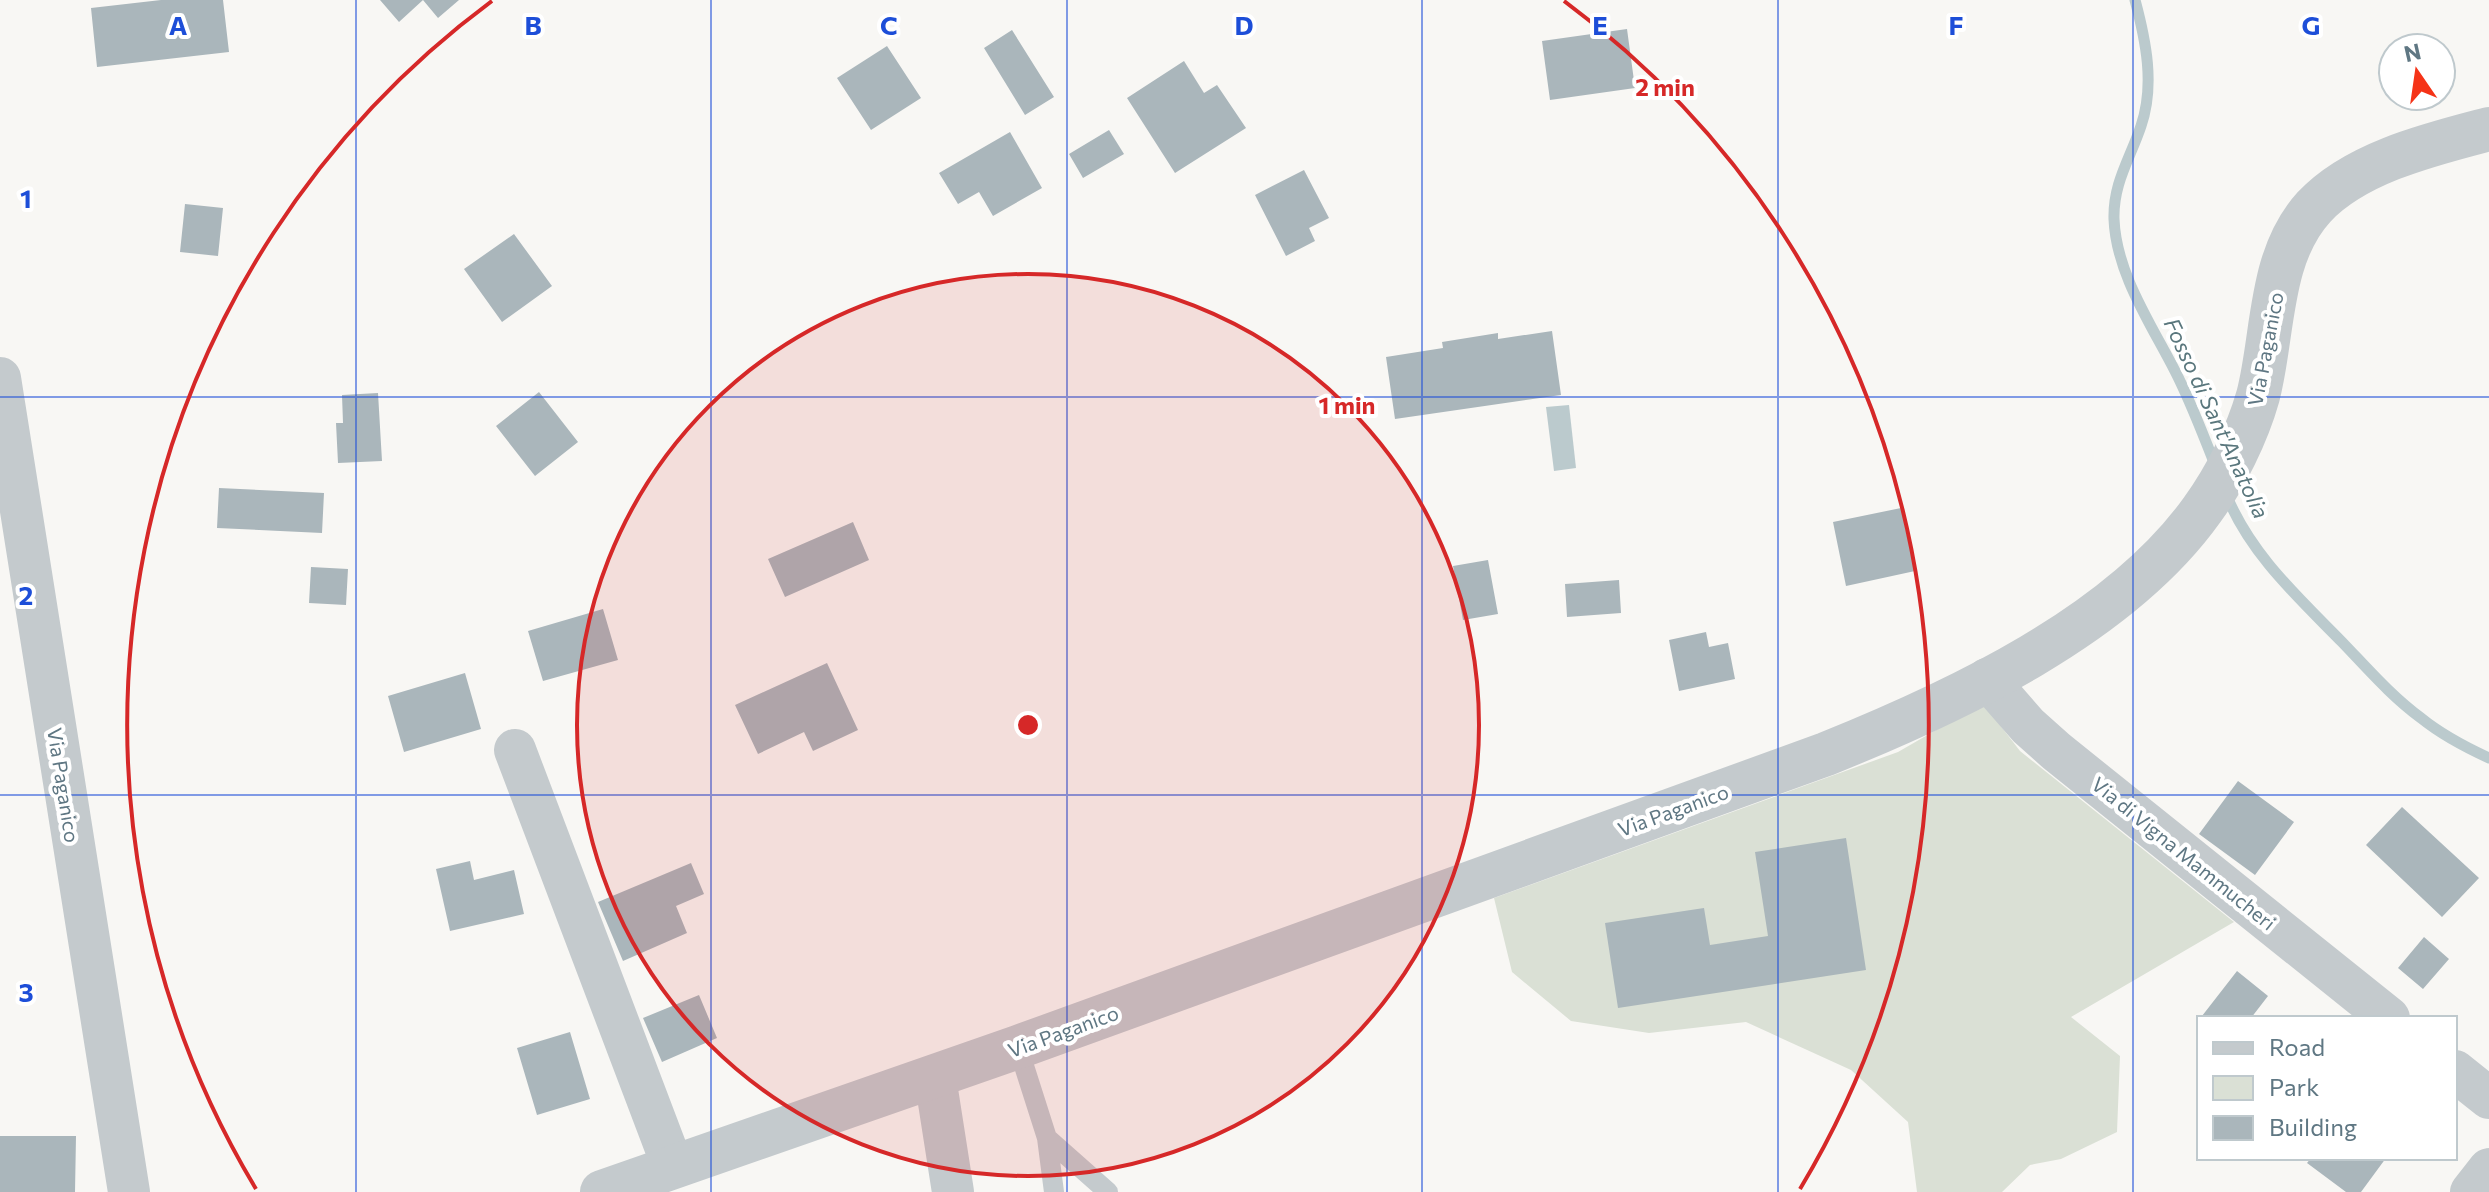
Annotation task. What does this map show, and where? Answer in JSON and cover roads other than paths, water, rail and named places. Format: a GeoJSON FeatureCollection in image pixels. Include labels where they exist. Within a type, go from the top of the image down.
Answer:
{"type":"FeatureCollection","features":[{"type":"Feature","properties":{"kind":"street","name":"Via Paganico"},"geometry":{"type":"LineString","coordinates":[[602,1192],[935,1077],[1826,754],[1918,714],[1987,679],[2107,603],[2180,538],[2210,497],[2253,411],[2281,274],[2293,241],[2315,206],[2335,190],[2379,166],[2489,129]]}},
{"type":"Feature","properties":{"kind":"street","name":"Via Paganico"},"geometry":{"type":"LineString","coordinates":[[0,378],[129,1192]]}},
{"type":"Feature","properties":{"kind":"street","name":"Via di Vigna Mammucheri"},"geometry":{"type":"LineString","coordinates":[[1987,679],[2048,744],[2387,1016]]}},
{"type":"Feature","properties":{"kind":"street"},"geometry":{"type":"LineString","coordinates":[[515,750],[673,1167]]}},
{"type":"Feature","properties":{"kind":"street"},"geometry":{"type":"LineString","coordinates":[[2457,1073],[2489,1098]]}},
{"type":"Feature","properties":{"kind":"street"},"geometry":{"type":"LineString","coordinates":[[935,1077],[953,1192]]}},
{"type":"Feature","properties":{"kind":"street"},"geometry":{"type":"LineString","coordinates":[[2471,1192],[2489,1169]]}},
{"type":"Feature","properties":{"kind":"lane"},"geometry":{"type":"LineString","coordinates":[[1018,1047],[1047,1138],[1054,1192]]}},
{"type":"Feature","properties":{"kind":"lane"},"geometry":{"type":"LineString","coordinates":[[1047,1138],[1108,1192]]}},
{"type":"Feature","properties":{"kind":"waterway","name":"Fosso di Sant'Anatolia"},"geometry":{"type":"LineString","coordinates":[[2135,0],[2143,31],[2148,95],[2141,126],[2116,194],[2116,239],[2136,298],[2181,383],[2216,467]]}},
{"type":"Feature","properties":{"kind":"waterway","name":"Fosso di Sant'Anatolia"},"geometry":{"type":"LineString","coordinates":[[2226,494],[2248,536],[2276,574],[2380,682],[2437,730],[2489,758]]}}]}
